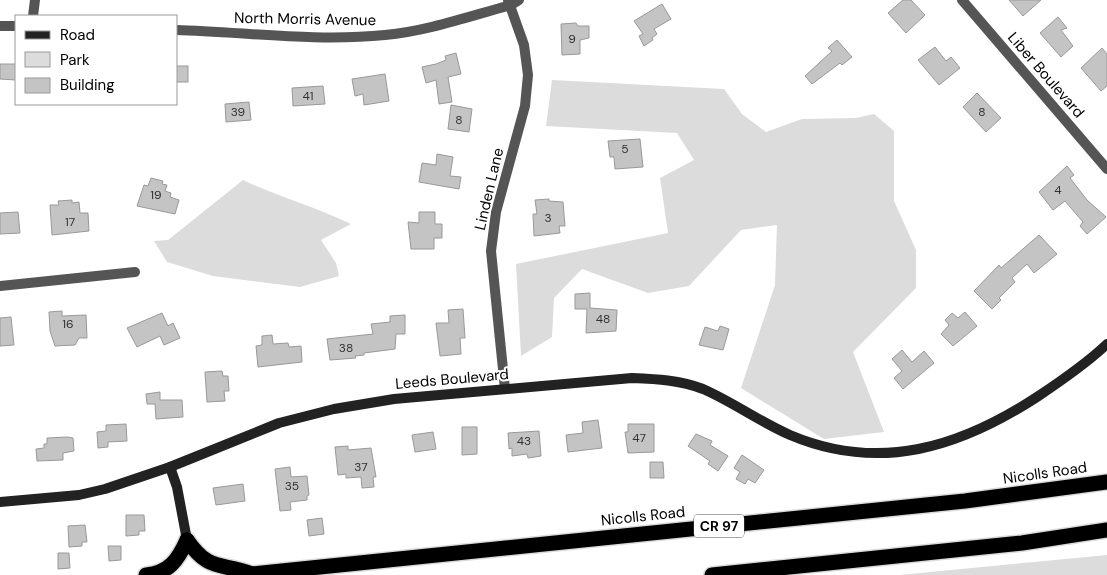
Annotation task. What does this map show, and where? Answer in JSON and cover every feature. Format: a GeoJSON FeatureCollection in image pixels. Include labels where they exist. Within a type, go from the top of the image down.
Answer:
{"type":"FeatureCollection","features":[{"type":"Feature","properties":{"kind":"highway","name":"Nicolls Road"},"geometry":{"type":"LineString","coordinates":[[247,574],[965,501],[1107,482]]}},
{"type":"Feature","properties":{"kind":"highway"},"geometry":{"type":"LineString","coordinates":[[712,575],[1022,543],[1107,530]]}},
{"type":"Feature","properties":{"kind":"highway"},"geometry":{"type":"LineString","coordinates":[[146,575],[162,572],[172,565],[187,540],[197,555],[208,563],[235,568],[247,574]]}},
{"type":"Feature","properties":{"kind":"street"},"geometry":{"type":"LineString","coordinates":[[33,15],[35,0]]}},
{"type":"Feature","properties":{"kind":"street","name":"Liber Boulevard"},"geometry":{"type":"LineString","coordinates":[[962,0],[1107,169]]}},
{"type":"Feature","properties":{"kind":"street","name":"North Morris Avenue"},"geometry":{"type":"LineString","coordinates":[[178,30],[282,37],[338,38],[387,35],[449,22],[513,2]]}},
{"type":"Feature","properties":{"kind":"street","name":"Linden Lane"},"geometry":{"type":"LineString","coordinates":[[505,389],[491,251],[496,212],[525,106],[528,75],[524,45],[513,2]]}},
{"type":"Feature","properties":{"kind":"street"},"geometry":{"type":"LineString","coordinates":[[0,26],[15,26]]}},
{"type":"Feature","properties":{"kind":"street"},"geometry":{"type":"LineString","coordinates":[[0,286],[135,272]]}},
{"type":"Feature","properties":{"kind":"street","name":"Leeds Boulevard"},"geometry":{"type":"LineString","coordinates":[[0,502],[79,495],[105,490],[170,467],[278,423],[334,408],[394,399],[632,378],[665,380],[702,389],[805,441],[857,452],[888,454],[907,452],[959,438],[1004,416],[1051,387],[1107,344]]}},
{"type":"Feature","properties":{"kind":"street"},"geometry":{"type":"LineString","coordinates":[[170,467],[177,487],[187,540]]}},
{"type":"Feature","properties":{"kind":"green space"},"geometry":{"type":"Polygon","coordinates":[[[552,80],[724,89],[742,114],[766,132],[802,119],[856,118],[874,114],[894,131],[894,201],[916,250],[916,288],[853,352],[884,432],[824,439],[741,388],[775,285],[777,225],[741,230],[689,286],[648,293],[582,269],[554,298],[552,337],[521,356],[516,264],[668,233],[660,178],[694,160],[677,133],[546,126],[552,80]]]}},
{"type":"Feature","properties":{"kind":"green space"},"geometry":{"type":"Polygon","coordinates":[[[243,180],[351,224],[321,240],[336,263],[339,276],[300,287],[213,276],[167,262],[154,241],[168,240],[243,180]]]}},
{"type":"Feature","properties":{"kind":"green space"},"geometry":{"type":"Polygon","coordinates":[[[1107,555],[1107,575],[900,575],[920,573],[1107,555]]]}},
{"type":"Feature","properties":{"kind":"building"},"geometry":{"type":"Polygon","coordinates":[[[903,0],[911,0],[925,15],[906,33],[888,13],[903,0]]]}},
{"type":"Feature","properties":{"kind":"building"},"geometry":{"type":"Polygon","coordinates":[[[1009,0],[1041,0],[1023,16],[1009,0]]]}},
{"type":"Feature","properties":{"kind":"building"},"geometry":{"type":"Polygon","coordinates":[[[662,4],[671,19],[654,29],[657,34],[652,38],[653,40],[644,46],[639,36],[643,34],[634,21],[662,4]]]}},
{"type":"Feature","properties":{"kind":"building"},"geometry":{"type":"Polygon","coordinates":[[[1058,17],[1067,28],[1061,30],[1073,46],[1061,57],[1040,33],[1058,17]]]}},
{"type":"Feature","properties":{"kind":"building"},"geometry":{"type":"Polygon","coordinates":[[[576,23],[578,26],[589,26],[589,38],[580,40],[580,54],[562,55],[561,24],[576,23]]]}},
{"type":"Feature","properties":{"kind":"building"},"geometry":{"type":"Polygon","coordinates":[[[837,40],[852,57],[842,65],[840,63],[812,84],[805,76],[832,51],[828,48],[837,40]]]}},
{"type":"Feature","properties":{"kind":"building"},"geometry":{"type":"Polygon","coordinates":[[[935,47],[946,61],[951,57],[960,68],[939,85],[918,60],[935,47]]]}},
{"type":"Feature","properties":{"kind":"building"},"geometry":{"type":"Polygon","coordinates":[[[1102,48],[1107,54],[1107,86],[1101,91],[1081,68],[1102,48]]]}},
{"type":"Feature","properties":{"kind":"building"},"geometry":{"type":"Polygon","coordinates":[[[456,53],[461,74],[448,77],[452,102],[439,104],[436,80],[426,83],[422,67],[446,60],[445,56],[456,53]]]}},
{"type":"Feature","properties":{"kind":"building"},"geometry":{"type":"Polygon","coordinates":[[[0,64],[15,64],[15,80],[0,79],[0,64]]]}},
{"type":"Feature","properties":{"kind":"building"},"geometry":{"type":"Polygon","coordinates":[[[178,66],[188,66],[188,82],[178,82],[178,66]]]}},
{"type":"Feature","properties":{"kind":"building"},"geometry":{"type":"Polygon","coordinates":[[[385,74],[389,101],[364,105],[363,94],[355,96],[352,79],[385,74]]]}},
{"type":"Feature","properties":{"kind":"building"},"geometry":{"type":"Polygon","coordinates":[[[323,86],[325,104],[293,106],[292,88],[323,86]]]}},
{"type":"Feature","properties":{"kind":"building"},"geometry":{"type":"Polygon","coordinates":[[[977,93],[1001,118],[986,132],[963,107],[977,93]]]}},
{"type":"Feature","properties":{"kind":"building"},"geometry":{"type":"Polygon","coordinates":[[[249,102],[251,120],[226,122],[225,104],[249,102]]]}},
{"type":"Feature","properties":{"kind":"building"},"geometry":{"type":"Polygon","coordinates":[[[451,105],[472,109],[469,132],[448,129],[451,105]]]}},
{"type":"Feature","properties":{"kind":"building"},"geometry":{"type":"Polygon","coordinates":[[[640,139],[643,167],[615,169],[614,157],[610,157],[608,141],[640,139]]]}},
{"type":"Feature","properties":{"kind":"building"},"geometry":{"type":"Polygon","coordinates":[[[437,154],[453,157],[450,176],[461,177],[459,189],[419,182],[422,163],[436,165],[437,154]]]}},
{"type":"Feature","properties":{"kind":"building"},"geometry":{"type":"Polygon","coordinates":[[[1067,166],[1074,175],[1070,178],[1087,200],[1106,217],[1087,234],[1080,226],[1083,222],[1065,201],[1053,210],[1039,192],[1067,166]]]}},
{"type":"Feature","properties":{"kind":"building"},"geometry":{"type":"Polygon","coordinates":[[[151,178],[163,181],[162,184],[167,185],[165,191],[171,193],[170,197],[179,200],[175,214],[137,206],[144,185],[148,186],[151,178]]]}},
{"type":"Feature","properties":{"kind":"building"},"geometry":{"type":"Polygon","coordinates":[[[549,199],[549,201],[563,202],[565,226],[559,226],[560,233],[534,236],[533,214],[537,214],[535,200],[549,199]]]}},
{"type":"Feature","properties":{"kind":"building"},"geometry":{"type":"Polygon","coordinates":[[[72,200],[72,203],[79,202],[80,213],[88,213],[89,231],[52,235],[50,205],[59,205],[58,201],[72,200]]]}},
{"type":"Feature","properties":{"kind":"building"},"geometry":{"type":"Polygon","coordinates":[[[18,212],[20,233],[0,234],[0,213],[18,212]]]}},
{"type":"Feature","properties":{"kind":"building"},"geometry":{"type":"Polygon","coordinates":[[[419,212],[435,212],[435,224],[442,224],[442,238],[434,238],[434,249],[411,249],[408,222],[419,223],[419,212]]]}},
{"type":"Feature","properties":{"kind":"building"},"geometry":{"type":"Polygon","coordinates":[[[1039,235],[1057,254],[1034,273],[1027,264],[1012,278],[1015,282],[999,298],[1001,300],[992,309],[974,291],[999,265],[1001,268],[1039,235]]]}},
{"type":"Feature","properties":{"kind":"building"},"geometry":{"type":"Polygon","coordinates":[[[590,293],[590,308],[617,310],[616,331],[586,333],[587,309],[575,309],[575,294],[590,293]]]}},
{"type":"Feature","properties":{"kind":"building"},"geometry":{"type":"Polygon","coordinates":[[[463,309],[465,338],[460,338],[461,354],[440,356],[436,323],[449,323],[448,310],[463,309]]]}},
{"type":"Feature","properties":{"kind":"building"},"geometry":{"type":"Polygon","coordinates":[[[62,311],[62,316],[86,315],[87,338],[79,338],[75,345],[55,346],[50,331],[49,312],[62,311]]]}},
{"type":"Feature","properties":{"kind":"building"},"geometry":{"type":"Polygon","coordinates":[[[965,312],[977,326],[953,346],[941,334],[949,325],[945,320],[952,313],[958,318],[965,312]]]}},
{"type":"Feature","properties":{"kind":"building"},"geometry":{"type":"Polygon","coordinates":[[[162,313],[168,326],[173,323],[180,338],[164,345],[160,336],[137,347],[127,328],[162,313]]]}},
{"type":"Feature","properties":{"kind":"building"},"geometry":{"type":"Polygon","coordinates":[[[405,315],[405,334],[396,334],[395,349],[364,353],[364,355],[355,356],[356,358],[330,360],[327,339],[373,334],[371,324],[390,322],[390,316],[405,315]]]}},
{"type":"Feature","properties":{"kind":"building"},"geometry":{"type":"Polygon","coordinates":[[[11,317],[14,345],[0,346],[0,318],[11,317]]]}},
{"type":"Feature","properties":{"kind":"building"},"geometry":{"type":"Polygon","coordinates":[[[720,326],[729,329],[723,350],[699,345],[705,327],[718,331],[720,326]]]}},
{"type":"Feature","properties":{"kind":"building"},"geometry":{"type":"Polygon","coordinates":[[[272,335],[273,344],[288,343],[289,347],[301,346],[302,362],[258,367],[256,346],[262,345],[262,336],[272,335]]]}},
{"type":"Feature","properties":{"kind":"building"},"geometry":{"type":"Polygon","coordinates":[[[902,350],[912,362],[924,351],[934,363],[903,389],[894,378],[902,371],[892,359],[902,350]]]}},
{"type":"Feature","properties":{"kind":"building"},"geometry":{"type":"Polygon","coordinates":[[[222,371],[223,376],[228,376],[229,391],[224,391],[225,401],[207,402],[205,372],[222,371]]]}},
{"type":"Feature","properties":{"kind":"building"},"geometry":{"type":"Polygon","coordinates":[[[160,392],[160,400],[182,400],[183,417],[156,419],[155,404],[147,404],[146,394],[160,392]]]}},
{"type":"Feature","properties":{"kind":"building"},"geometry":{"type":"Polygon","coordinates":[[[598,420],[602,448],[568,452],[566,435],[583,433],[582,422],[598,420]]]}},
{"type":"Feature","properties":{"kind":"building"},"geometry":{"type":"Polygon","coordinates":[[[126,424],[127,441],[108,442],[108,447],[98,448],[97,432],[106,431],[106,425],[126,424]]]}},
{"type":"Feature","properties":{"kind":"building"},"geometry":{"type":"Polygon","coordinates":[[[628,424],[654,424],[654,452],[628,453],[625,432],[628,432],[628,424]]]}},
{"type":"Feature","properties":{"kind":"building"},"geometry":{"type":"Polygon","coordinates":[[[462,427],[477,427],[477,454],[462,455],[462,427]]]}},
{"type":"Feature","properties":{"kind":"building"},"geometry":{"type":"Polygon","coordinates":[[[539,431],[541,456],[528,458],[527,454],[512,456],[512,448],[509,449],[508,433],[539,431]]]}},
{"type":"Feature","properties":{"kind":"building"},"geometry":{"type":"Polygon","coordinates":[[[433,432],[436,449],[415,452],[412,435],[433,432]]]}},
{"type":"Feature","properties":{"kind":"building"},"geometry":{"type":"Polygon","coordinates":[[[696,434],[712,441],[710,445],[728,456],[718,471],[708,464],[710,461],[688,446],[696,434]]]}},
{"type":"Feature","properties":{"kind":"building"},"geometry":{"type":"Polygon","coordinates":[[[47,438],[73,438],[74,451],[63,453],[63,460],[37,461],[36,449],[44,448],[44,444],[47,444],[47,438]]]}},
{"type":"Feature","properties":{"kind":"building"},"geometry":{"type":"Polygon","coordinates":[[[348,446],[348,450],[371,448],[376,477],[373,477],[374,487],[362,488],[361,477],[346,478],[346,474],[338,475],[335,447],[348,446]]]}},
{"type":"Feature","properties":{"kind":"building"},"geometry":{"type":"Polygon","coordinates":[[[742,455],[764,470],[755,483],[748,479],[745,484],[736,479],[740,472],[734,468],[742,455]]]}},
{"type":"Feature","properties":{"kind":"building"},"geometry":{"type":"Polygon","coordinates":[[[650,462],[663,462],[664,478],[650,478],[650,462]]]}},
{"type":"Feature","properties":{"kind":"building"},"geometry":{"type":"Polygon","coordinates":[[[290,467],[291,477],[307,476],[309,495],[307,500],[290,502],[291,510],[280,511],[275,469],[290,467]]]}},
{"type":"Feature","properties":{"kind":"building"},"geometry":{"type":"Polygon","coordinates":[[[243,484],[245,501],[216,505],[213,488],[243,484]]]}},
{"type":"Feature","properties":{"kind":"building"},"geometry":{"type":"Polygon","coordinates":[[[126,515],[144,515],[145,531],[139,531],[139,535],[126,536],[126,515]]]}},
{"type":"Feature","properties":{"kind":"building"},"geometry":{"type":"Polygon","coordinates":[[[322,518],[324,534],[309,536],[307,520],[322,518]]]}},
{"type":"Feature","properties":{"kind":"building"},"geometry":{"type":"Polygon","coordinates":[[[85,525],[87,542],[82,542],[82,546],[69,547],[68,526],[85,525]]]}},
{"type":"Feature","properties":{"kind":"building"},"geometry":{"type":"Polygon","coordinates":[[[108,546],[121,546],[121,560],[109,561],[108,546]]]}},
{"type":"Feature","properties":{"kind":"building"},"geometry":{"type":"Polygon","coordinates":[[[58,553],[69,553],[70,568],[58,569],[58,553]]]}}]}
